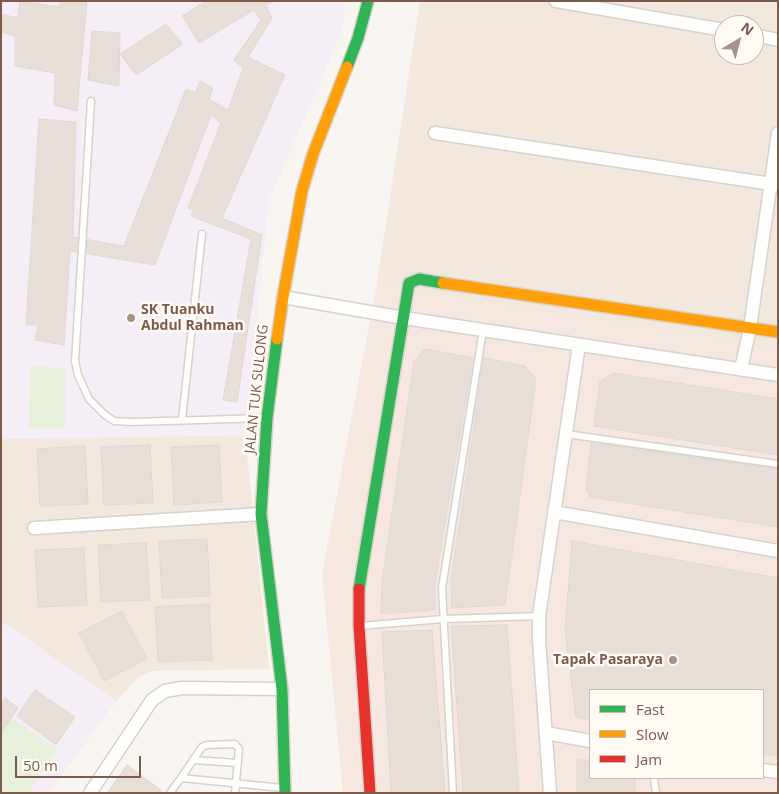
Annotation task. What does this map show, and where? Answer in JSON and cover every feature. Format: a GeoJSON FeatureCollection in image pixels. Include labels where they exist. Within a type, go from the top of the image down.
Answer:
{"type":"FeatureCollection","features":[{"type":"Feature","properties":{"kind":"street","name":"JALAN TUK SULONG"},"geometry":{"type":"LineString","coordinates":[[285,791],[282,689],[261,514],[266,418],[283,297],[302,192],[313,154],[358,38],[368,1]]}},
{"type":"Feature","properties":{"kind":"street"},"geometry":{"type":"LineString","coordinates":[[556,1],[714,28]]}},
{"type":"Feature","properties":{"kind":"street"},"geometry":{"type":"LineString","coordinates":[[764,37],[778,40]]}},
{"type":"Feature","properties":{"kind":"street"},"geometry":{"type":"LineString","coordinates":[[435,133],[774,184]]}},
{"type":"Feature","properties":{"kind":"street"},"geometry":{"type":"LineString","coordinates":[[741,369],[750,328],[774,184],[778,133]]}},
{"type":"Feature","properties":{"kind":"street"},"geometry":{"type":"LineString","coordinates":[[370,793],[359,626],[359,586],[410,283],[419,279],[778,332]]}},
{"type":"Feature","properties":{"kind":"street"},"geometry":{"type":"LineString","coordinates":[[283,297],[404,318],[778,375]]}},
{"type":"Feature","properties":{"kind":"street"},"geometry":{"type":"LineString","coordinates":[[550,793],[539,616],[579,344]]}},
{"type":"Feature","properties":{"kind":"street"},"geometry":{"type":"LineString","coordinates":[[554,512],[778,551]]}},
{"type":"Feature","properties":{"kind":"street"},"geometry":{"type":"LineString","coordinates":[[34,528],[261,514]]}},
{"type":"Feature","properties":{"kind":"street"},"geometry":{"type":"LineString","coordinates":[[90,793],[152,700],[165,692],[182,688],[282,689]]}},
{"type":"Feature","properties":{"kind":"street"},"geometry":{"type":"LineString","coordinates":[[546,733],[589,741]]}},
{"type":"Feature","properties":{"kind":"street"},"geometry":{"type":"LineString","coordinates":[[764,770],[778,772]]}},
{"type":"Feature","properties":{"kind":"lane"},"geometry":{"type":"LineString","coordinates":[[91,101],[76,361],[78,375],[89,398],[105,415],[114,420],[132,422],[266,418]]}},
{"type":"Feature","properties":{"kind":"lane"},"geometry":{"type":"LineString","coordinates":[[182,420],[202,234]]}},
{"type":"Feature","properties":{"kind":"lane"},"geometry":{"type":"LineString","coordinates":[[453,793],[442,588],[483,330]]}},
{"type":"Feature","properties":{"kind":"lane"},"geometry":{"type":"LineString","coordinates":[[566,434],[778,464]]}},
{"type":"Feature","properties":{"kind":"lane"},"geometry":{"type":"LineString","coordinates":[[359,626],[539,616]]}},
{"type":"Feature","properties":{"kind":"lane"},"geometry":{"type":"LineString","coordinates":[[170,793],[202,747],[207,745],[235,744],[239,748],[235,793]]}},
{"type":"Feature","properties":{"kind":"lane"},"geometry":{"type":"LineString","coordinates":[[193,760],[237,763]]}},
{"type":"Feature","properties":{"kind":"lane"},"geometry":{"type":"LineString","coordinates":[[181,778],[236,783],[285,791]]}},
{"type":"Feature","properties":{"kind":"lane"},"geometry":{"type":"LineString","coordinates":[[654,779],[656,793]]}},
{"type":"Feature","properties":{"kind":"shaded area","name":"SK Tuanku Abdul Rahman"},"geometry":{"type":"Polygon","coordinates":[[[1,1],[345,1],[343,29],[269,201],[245,435],[1,439],[1,1]]]}},
{"type":"Feature","properties":{"kind":"shaded area"},"geometry":{"type":"Polygon","coordinates":[[[420,1],[778,1],[778,352],[376,289],[420,1]]]}},
{"type":"Feature","properties":{"kind":"shaded area"},"geometry":{"type":"Polygon","coordinates":[[[376,289],[778,352],[778,793],[343,793],[322,574],[376,289]]]}},
{"type":"Feature","properties":{"kind":"shaded area"},"geometry":{"type":"Polygon","coordinates":[[[245,435],[269,669],[153,671],[139,677],[116,701],[1,621],[1,439],[245,435]]]}},
{"type":"Feature","properties":{"kind":"shaded area"},"geometry":{"type":"Polygon","coordinates":[[[1,621],[116,701],[49,793],[1,793],[1,621]]]}},
{"type":"Feature","properties":{"kind":"green space"},"geometry":{"type":"Polygon","coordinates":[[[30,366],[65,368],[65,428],[29,429],[30,366]]]}},
{"type":"Feature","properties":{"kind":"green space"},"geometry":{"type":"Polygon","coordinates":[[[12,718],[57,749],[29,793],[1,793],[1,734],[12,718]]]}},
{"type":"Feature","properties":{"kind":"building"},"geometry":{"type":"Polygon","coordinates":[[[20,1],[60,7],[60,1],[87,1],[77,111],[54,105],[55,73],[15,66],[15,36],[1,32],[1,14],[18,18],[20,1]]]}},
{"type":"Feature","properties":{"kind":"building"},"geometry":{"type":"Polygon","coordinates":[[[206,1],[274,1],[266,5],[272,18],[248,57],[285,75],[222,218],[262,235],[237,402],[223,400],[251,239],[191,216],[193,210],[188,208],[221,123],[211,115],[155,265],[70,251],[64,345],[35,340],[38,325],[26,325],[39,119],[76,122],[73,237],[124,246],[186,89],[195,93],[200,81],[213,88],[209,99],[228,110],[243,68],[234,60],[261,20],[254,10],[199,43],[182,16],[206,1]]]}},
{"type":"Feature","properties":{"kind":"building"},"geometry":{"type":"Polygon","coordinates":[[[166,24],[183,44],[136,75],[120,54],[166,24]]]}},
{"type":"Feature","properties":{"kind":"building"},"geometry":{"type":"Polygon","coordinates":[[[92,31],[120,33],[119,86],[88,80],[92,31]]]}},
{"type":"Feature","properties":{"kind":"building"},"geometry":{"type":"Polygon","coordinates":[[[425,349],[473,358],[435,583],[435,610],[381,614],[382,583],[414,361],[425,349]]]}},
{"type":"Feature","properties":{"kind":"building"},"geometry":{"type":"Polygon","coordinates":[[[484,358],[525,366],[536,379],[505,605],[452,608],[451,580],[484,358]]]}},
{"type":"Feature","properties":{"kind":"building"},"geometry":{"type":"Polygon","coordinates":[[[614,373],[778,399],[778,455],[594,426],[600,381],[614,373]]]}},
{"type":"Feature","properties":{"kind":"building"},"geometry":{"type":"Polygon","coordinates":[[[591,443],[778,469],[778,527],[591,497],[586,489],[591,443]]]}},
{"type":"Feature","properties":{"kind":"building"},"geometry":{"type":"Polygon","coordinates":[[[150,445],[153,503],[104,505],[101,447],[150,445]]]}},
{"type":"Feature","properties":{"kind":"building"},"geometry":{"type":"Polygon","coordinates":[[[219,445],[222,502],[174,505],[171,447],[219,445]]]}},
{"type":"Feature","properties":{"kind":"building"},"geometry":{"type":"Polygon","coordinates":[[[85,446],[88,504],[40,506],[37,449],[85,446]]]}},
{"type":"Feature","properties":{"kind":"building"},"geometry":{"type":"Polygon","coordinates":[[[207,539],[210,596],[162,598],[159,541],[207,539]]]}},
{"type":"Feature","properties":{"kind":"building","name":"Tapak Pasaraya"},"geometry":{"type":"Polygon","coordinates":[[[572,541],[778,578],[778,756],[764,754],[764,689],[589,689],[589,720],[576,717],[565,630],[572,541]]]}},
{"type":"Feature","properties":{"kind":"building"},"geometry":{"type":"Polygon","coordinates":[[[146,543],[150,600],[101,602],[98,545],[146,543]]]}},
{"type":"Feature","properties":{"kind":"building"},"geometry":{"type":"Polygon","coordinates":[[[84,548],[87,605],[38,607],[35,550],[84,548]]]}},
{"type":"Feature","properties":{"kind":"building"},"geometry":{"type":"Polygon","coordinates":[[[209,604],[212,660],[158,662],[155,607],[209,604]]]}},
{"type":"Feature","properties":{"kind":"building"},"geometry":{"type":"Polygon","coordinates":[[[122,611],[147,659],[104,681],[79,633],[122,611]]]}},
{"type":"Feature","properties":{"kind":"building"},"geometry":{"type":"Polygon","coordinates":[[[507,625],[519,793],[463,793],[451,626],[507,625]]]}},
{"type":"Feature","properties":{"kind":"building"},"geometry":{"type":"Polygon","coordinates":[[[432,630],[445,793],[391,793],[382,632],[432,630]]]}},
{"type":"Feature","properties":{"kind":"building"},"geometry":{"type":"Polygon","coordinates":[[[35,690],[75,717],[56,745],[17,716],[35,690]]]}},
{"type":"Feature","properties":{"kind":"building"},"geometry":{"type":"Polygon","coordinates":[[[5,698],[18,708],[1,733],[1,703],[5,698]]]}},
{"type":"Feature","properties":{"kind":"building"},"geometry":{"type":"Polygon","coordinates":[[[577,760],[589,760],[589,779],[635,779],[635,793],[577,793],[577,760]]]}},
{"type":"Feature","properties":{"kind":"building"},"geometry":{"type":"Polygon","coordinates":[[[127,765],[161,790],[159,793],[107,793],[127,765]]]}},
{"type":"Feature","properties":{"kind":"traffic: fast"},"geometry":{"type":"LineString","coordinates":[[347,67],[358,38],[368,1]]}},
{"type":"Feature","properties":{"kind":"traffic: fast"},"geometry":{"type":"LineString","coordinates":[[359,589],[409,283],[419,279],[443,283]]}},
{"type":"Feature","properties":{"kind":"traffic: fast"},"geometry":{"type":"LineString","coordinates":[[277,339],[267,418],[261,514],[282,689],[285,793]]}},
{"type":"Feature","properties":{"kind":"traffic: slow"},"geometry":{"type":"LineString","coordinates":[[277,339],[302,191],[313,154],[347,67]]}},
{"type":"Feature","properties":{"kind":"traffic: slow"},"geometry":{"type":"LineString","coordinates":[[443,283],[778,332]]}},
{"type":"Feature","properties":{"kind":"traffic: jam"},"geometry":{"type":"LineString","coordinates":[[359,589],[359,626],[370,793]]}},
{"type":"Feature","properties":{"kind":"place","name":"SK Tuanku Abdul Rahman"},"geometry":{"type":"Point","coordinates":[131,318]}},
{"type":"Feature","properties":{"kind":"place","name":"Tapak Pasaraya"},"geometry":{"type":"Point","coordinates":[673,660]}}]}
